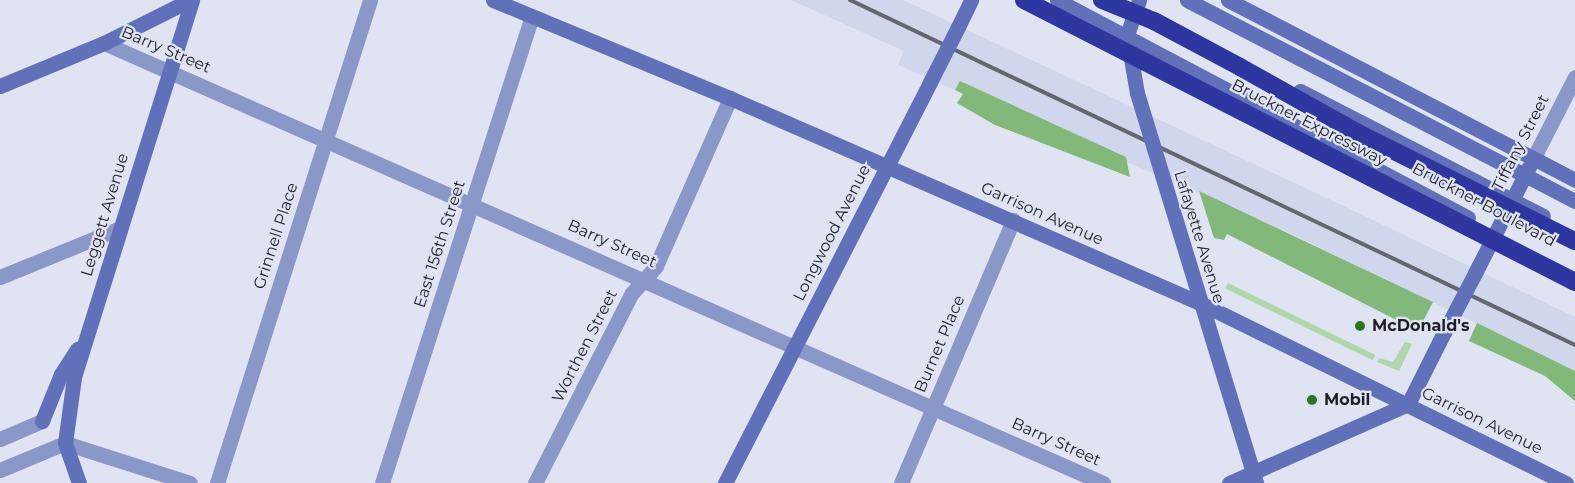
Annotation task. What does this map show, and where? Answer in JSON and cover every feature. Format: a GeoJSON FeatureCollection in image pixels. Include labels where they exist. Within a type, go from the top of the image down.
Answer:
{"type":"FeatureCollection","features":[{"type":"Feature","properties":{"kind":"highway","name":"Bruckner Expressway"},"geometry":{"type":"LineString","coordinates":[[1024,0],[1575,282]]}},
{"type":"Feature","properties":{"kind":"highway","name":"Bruckner Expressway"},"geometry":{"type":"LineString","coordinates":[[1102,0],[1154,21],[1358,132],[1575,241]]}},
{"type":"Feature","properties":{"kind":"highway"},"geometry":{"type":"LineString","coordinates":[[1120,0],[1154,21]]}},
{"type":"Feature","properties":{"kind":"main road","name":"Barry Street"},"geometry":{"type":"LineString","coordinates":[[0,86],[104,43],[191,0]]}},
{"type":"Feature","properties":{"kind":"main road","name":"Leggett Avenue"},"geometry":{"type":"LineString","coordinates":[[65,443],[74,377],[86,334],[191,0]]}},
{"type":"Feature","properties":{"kind":"main road","name":"Garrison Avenue"},"geometry":{"type":"LineString","coordinates":[[493,0],[730,98],[1200,303],[1566,483]]}},
{"type":"Feature","properties":{"kind":"main road","name":"Longwood Avenue"},"geometry":{"type":"LineString","coordinates":[[724,483],[971,0]]}},
{"type":"Feature","properties":{"kind":"main road","name":"Bruckner Boulevard"},"geometry":{"type":"LineString","coordinates":[[1057,0],[1575,273]]}},
{"type":"Feature","properties":{"kind":"main road","name":"Bruckner Boulevard"},"geometry":{"type":"LineString","coordinates":[[1120,0],[1138,4],[1513,199],[1575,234]]}},
{"type":"Feature","properties":{"kind":"main road"},"geometry":{"type":"LineString","coordinates":[[1186,0],[1575,201]]}},
{"type":"Feature","properties":{"kind":"main road"},"geometry":{"type":"LineString","coordinates":[[1228,0],[1575,180]]}},
{"type":"Feature","properties":{"kind":"main road","name":"Lafayette Avenue"},"geometry":{"type":"LineString","coordinates":[[1138,4],[1127,35],[1137,93],[1254,478]]}},
{"type":"Feature","properties":{"kind":"main road","name":"Tiffany Street"},"geometry":{"type":"LineString","coordinates":[[1408,404],[1533,159]]}},
{"type":"Feature","properties":{"kind":"main road"},"geometry":{"type":"LineString","coordinates":[[42,421],[61,374],[86,334]]}},
{"type":"Feature","properties":{"kind":"main road"},"geometry":{"type":"LineString","coordinates":[[1229,483],[1254,478],[1408,404]]}},
{"type":"Feature","properties":{"kind":"main road"},"geometry":{"type":"LineString","coordinates":[[65,443],[80,483]]}},
{"type":"Feature","properties":{"kind":"street","name":"Grinnell Place"},"geometry":{"type":"LineString","coordinates":[[217,483],[370,0]]}},
{"type":"Feature","properties":{"kind":"street","name":"East 156th Street"},"geometry":{"type":"LineString","coordinates":[[382,483],[532,16]]}},
{"type":"Feature","properties":{"kind":"street","name":"Barry Street"},"geometry":{"type":"LineString","coordinates":[[104,43],[169,69],[1103,483]]}},
{"type":"Feature","properties":{"kind":"street","name":"Tiffany Street"},"geometry":{"type":"LineString","coordinates":[[1533,159],[1575,77]]}},
{"type":"Feature","properties":{"kind":"street","name":"Worthen Street"},"geometry":{"type":"LineString","coordinates":[[535,483],[632,293],[656,266],[730,98]]}},
{"type":"Feature","properties":{"kind":"street","name":"Burnet Place"},"geometry":{"type":"LineString","coordinates":[[901,483],[1012,220]]}},
{"type":"Feature","properties":{"kind":"street"},"geometry":{"type":"LineString","coordinates":[[0,277],[120,228]]}},
{"type":"Feature","properties":{"kind":"street"},"geometry":{"type":"LineString","coordinates":[[0,440],[42,421]]}},
{"type":"Feature","properties":{"kind":"street"},"geometry":{"type":"LineString","coordinates":[[0,470],[65,443],[190,483]]}},
{"type":"Feature","properties":{"kind":"shaded area"},"geometry":{"type":"Polygon","coordinates":[[[791,0],[903,0],[1350,209],[1575,317],[1575,371],[1292,234],[1127,162],[1126,157],[960,82],[955,90],[898,65],[904,51],[791,0]]]}},
{"type":"Feature","properties":{"kind":"green space"},"geometry":{"type":"Polygon","coordinates":[[[960,81],[1126,157],[1130,177],[995,125],[957,103],[963,94],[955,90],[960,81]]]}},
{"type":"Feature","properties":{"kind":"green space"},"geometry":{"type":"Polygon","coordinates":[[[1199,191],[1433,302],[1418,331],[1227,234],[1224,240],[1214,238],[1199,191]]]}},
{"type":"Feature","properties":{"kind":"green space"},"geometry":{"type":"Polygon","coordinates":[[[1228,283],[1375,355],[1373,360],[1225,288],[1228,283]]]}},
{"type":"Feature","properties":{"kind":"green space"},"geometry":{"type":"Polygon","coordinates":[[[1477,323],[1575,371],[1575,401],[1545,376],[1469,341],[1477,323]]]}},
{"type":"Feature","properties":{"kind":"green space"},"geometry":{"type":"Polygon","coordinates":[[[1405,342],[1412,344],[1399,371],[1377,362],[1379,358],[1393,362],[1405,342]]]}},
{"type":"Feature","properties":{"kind":"railway"},"geometry":{"type":"LineString","coordinates":[[850,0],[1575,345]]}},
{"type":"Feature","properties":{"kind":"place","name":"McDonald's"},"geometry":{"type":"Point","coordinates":[1360,326]}},
{"type":"Feature","properties":{"kind":"place","name":"Mobil"},"geometry":{"type":"Point","coordinates":[1312,400]}}]}
